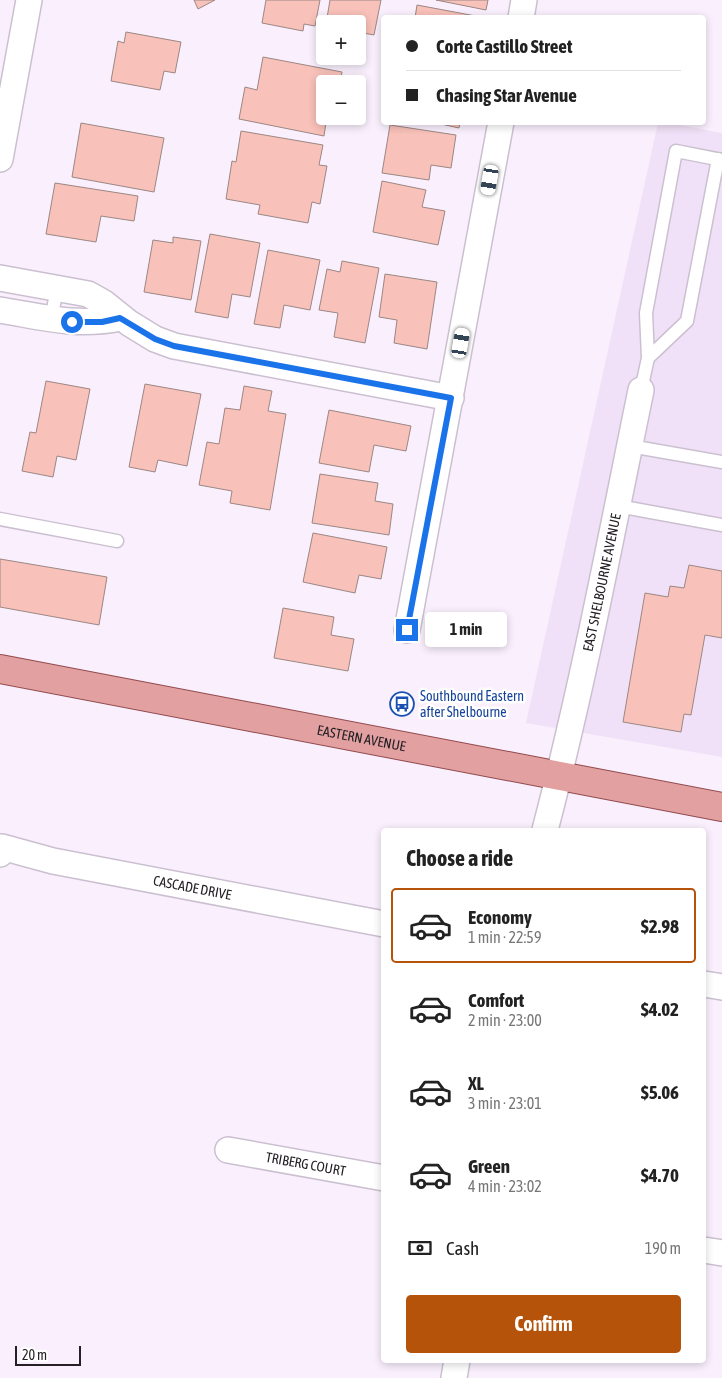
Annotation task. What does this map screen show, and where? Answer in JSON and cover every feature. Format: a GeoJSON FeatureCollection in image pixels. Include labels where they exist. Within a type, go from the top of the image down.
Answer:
{"type":"FeatureCollection","features":[{"type":"Feature","properties":{"kind":"main road","name":"EASTERN AVENUE"},"geometry":{"type":"LineString","coordinates":[[0,669],[722,807]]}},
{"type":"Feature","properties":{"kind":"street"},"geometry":{"type":"LineString","coordinates":[[0,159],[30,0]]}},
{"type":"Feature","properties":{"kind":"street"},"geometry":{"type":"LineString","coordinates":[[522,15],[524,0]]}},
{"type":"Feature","properties":{"kind":"street"},"geometry":{"type":"LineString","coordinates":[[407,630],[500,125]]}},
{"type":"Feature","properties":{"kind":"street"},"geometry":{"type":"LineString","coordinates":[[0,278],[88,294],[104,303],[120,318],[155,339],[174,346],[451,398]]}},
{"type":"Feature","properties":{"kind":"street"},"geometry":{"type":"LineString","coordinates":[[0,310],[87,323],[120,318]]}},
{"type":"Feature","properties":{"kind":"street","name":"EAST SHELBOURNE AVENUE"},"geometry":{"type":"LineString","coordinates":[[546,828],[559,776],[618,506],[641,390]]}},
{"type":"Feature","properties":{"kind":"street","name":"CASCADE DRIVE"},"geometry":{"type":"LineString","coordinates":[[1,851],[381,923]]}},
{"type":"Feature","properties":{"kind":"street"},"geometry":{"type":"LineString","coordinates":[[706,984],[722,987]]}},
{"type":"Feature","properties":{"kind":"street","name":"TRIBERG COURT"},"geometry":{"type":"LineString","coordinates":[[228,1150],[381,1177]]}},
{"type":"Feature","properties":{"kind":"street"},"geometry":{"type":"LineString","coordinates":[[706,1250],[722,1253]]}},
{"type":"Feature","properties":{"kind":"street"},"geometry":{"type":"LineString","coordinates":[[454,1378],[456,1363]]}},
{"type":"Feature","properties":{"kind":"lane"},"geometry":{"type":"LineString","coordinates":[[641,390],[648,358],[646,313],[676,151],[720,159],[688,321],[648,358]]}},
{"type":"Feature","properties":{"kind":"lane"},"geometry":{"type":"LineString","coordinates":[[51,319],[57,289]]}},
{"type":"Feature","properties":{"kind":"lane"},"geometry":{"type":"LineString","coordinates":[[630,446],[722,462]]}},
{"type":"Feature","properties":{"kind":"lane"},"geometry":{"type":"LineString","coordinates":[[618,506],[722,525]]}},
{"type":"Feature","properties":{"kind":"lane"},"geometry":{"type":"LineString","coordinates":[[0,519],[117,541]]}},
{"type":"Feature","properties":{"kind":"shaded area"},"geometry":{"type":"Polygon","coordinates":[[[658,125],[680,125],[722,133],[722,757],[526,723],[658,125]]]}},
{"type":"Feature","properties":{"kind":"building"},"geometry":{"type":"Polygon","coordinates":[[[194,0],[215,0],[198,9],[194,0]]]}},
{"type":"Feature","properties":{"kind":"building"},"geometry":{"type":"Polygon","coordinates":[[[266,0],[320,0],[315,26],[304,24],[303,31],[262,23],[266,0]]]}},
{"type":"Feature","properties":{"kind":"building"},"geometry":{"type":"Polygon","coordinates":[[[330,0],[381,0],[374,35],[366,34],[366,15],[328,15],[330,0]]]}},
{"type":"Feature","properties":{"kind":"building"},"geometry":{"type":"Polygon","coordinates":[[[436,0],[488,0],[486,10],[436,0]]]}},
{"type":"Feature","properties":{"kind":"building"},"geometry":{"type":"Polygon","coordinates":[[[417,5],[470,15],[415,15],[417,5]]]}},
{"type":"Feature","properties":{"kind":"building"},"geometry":{"type":"Polygon","coordinates":[[[126,32],[181,42],[175,73],[164,71],[160,90],[111,81],[118,41],[124,43],[126,32]]]}},
{"type":"Feature","properties":{"kind":"building"},"geometry":{"type":"Polygon","coordinates":[[[263,57],[342,72],[342,75],[316,75],[316,125],[326,125],[324,136],[239,119],[245,87],[257,90],[263,57]]]}},
{"type":"Feature","properties":{"kind":"building"},"geometry":{"type":"Polygon","coordinates":[[[81,123],[164,138],[154,192],[72,177],[81,123]]]}},
{"type":"Feature","properties":{"kind":"building"},"geometry":{"type":"Polygon","coordinates":[[[390,125],[456,135],[451,168],[431,165],[429,180],[382,173],[390,125]]]}},
{"type":"Feature","properties":{"kind":"building"},"geometry":{"type":"Polygon","coordinates":[[[446,125],[460,125],[459,128],[446,125]]]}},
{"type":"Feature","properties":{"kind":"building"},"geometry":{"type":"Polygon","coordinates":[[[241,131],[323,145],[319,165],[327,166],[320,204],[312,202],[308,223],[258,214],[260,205],[226,199],[232,161],[236,162],[241,131]]]}},
{"type":"Feature","properties":{"kind":"building"},"geometry":{"type":"Polygon","coordinates":[[[382,181],[426,190],[422,207],[445,211],[438,245],[373,232],[382,181]]]}},
{"type":"Feature","properties":{"kind":"building"},"geometry":{"type":"Polygon","coordinates":[[[55,183],[138,196],[134,221],[101,216],[96,242],[46,234],[55,183]]]}},
{"type":"Feature","properties":{"kind":"building"},"geometry":{"type":"Polygon","coordinates":[[[210,234],[260,243],[250,297],[232,294],[228,318],[195,312],[210,234]]]}},
{"type":"Feature","properties":{"kind":"building"},"geometry":{"type":"Polygon","coordinates":[[[173,237],[201,241],[191,300],[144,292],[153,240],[173,243],[173,237]]]}},
{"type":"Feature","properties":{"kind":"building"},"geometry":{"type":"Polygon","coordinates":[[[268,250],[320,260],[310,310],[284,305],[280,328],[254,324],[268,250]]]}},
{"type":"Feature","properties":{"kind":"building"},"geometry":{"type":"Polygon","coordinates":[[[342,261],[379,268],[365,343],[334,337],[338,313],[319,310],[327,269],[340,272],[342,261]]]}},
{"type":"Feature","properties":{"kind":"building"},"geometry":{"type":"Polygon","coordinates":[[[385,274],[437,282],[427,349],[394,343],[397,320],[379,317],[385,274]]]}},
{"type":"Feature","properties":{"kind":"building"},"geometry":{"type":"Polygon","coordinates":[[[46,381],[90,389],[76,460],[57,456],[53,477],[22,471],[30,432],[36,433],[46,381]]]}},
{"type":"Feature","properties":{"kind":"building"},"geometry":{"type":"Polygon","coordinates":[[[145,384],[201,394],[187,466],[158,460],[155,472],[129,467],[145,384]]]}},
{"type":"Feature","properties":{"kind":"building"},"geometry":{"type":"Polygon","coordinates":[[[244,386],[272,391],[268,411],[286,414],[270,510],[230,503],[232,491],[199,485],[207,442],[219,444],[225,408],[240,410],[244,386]]]}},
{"type":"Feature","properties":{"kind":"building"},"geometry":{"type":"Polygon","coordinates":[[[329,410],[411,426],[406,451],[374,445],[369,472],[319,463],[329,410]]]}},
{"type":"Feature","properties":{"kind":"building"},"geometry":{"type":"Polygon","coordinates":[[[320,474],[378,483],[375,501],[393,504],[389,535],[312,523],[320,474]]]}},
{"type":"Feature","properties":{"kind":"building"},"geometry":{"type":"Polygon","coordinates":[[[313,533],[387,547],[381,579],[359,575],[355,593],[303,582],[313,533]]]}},
{"type":"Feature","properties":{"kind":"building"},"geometry":{"type":"Polygon","coordinates":[[[0,559],[107,577],[99,625],[0,607],[0,559]]]}},
{"type":"Feature","properties":{"kind":"building"},"geometry":{"type":"Polygon","coordinates":[[[689,565],[722,571],[722,638],[705,635],[691,715],[684,714],[681,732],[623,722],[645,593],[668,597],[670,586],[684,588],[689,565]]]}},
{"type":"Feature","properties":{"kind":"building"},"geometry":{"type":"Polygon","coordinates":[[[283,608],[334,617],[331,635],[354,639],[348,671],[274,658],[283,608]]]}},
{"type":"Feature","properties":{"kind":"place","name":"Southbound Eastern after Shelbourne"},"geometry":{"type":"Point","coordinates":[402,704]}},
{"type":"Feature","properties":{"kind":"route"},"geometry":{"type":"LineString","coordinates":[[72,322],[102,322],[120,318],[155,339],[174,346],[451,398],[407,630]]}}]}
